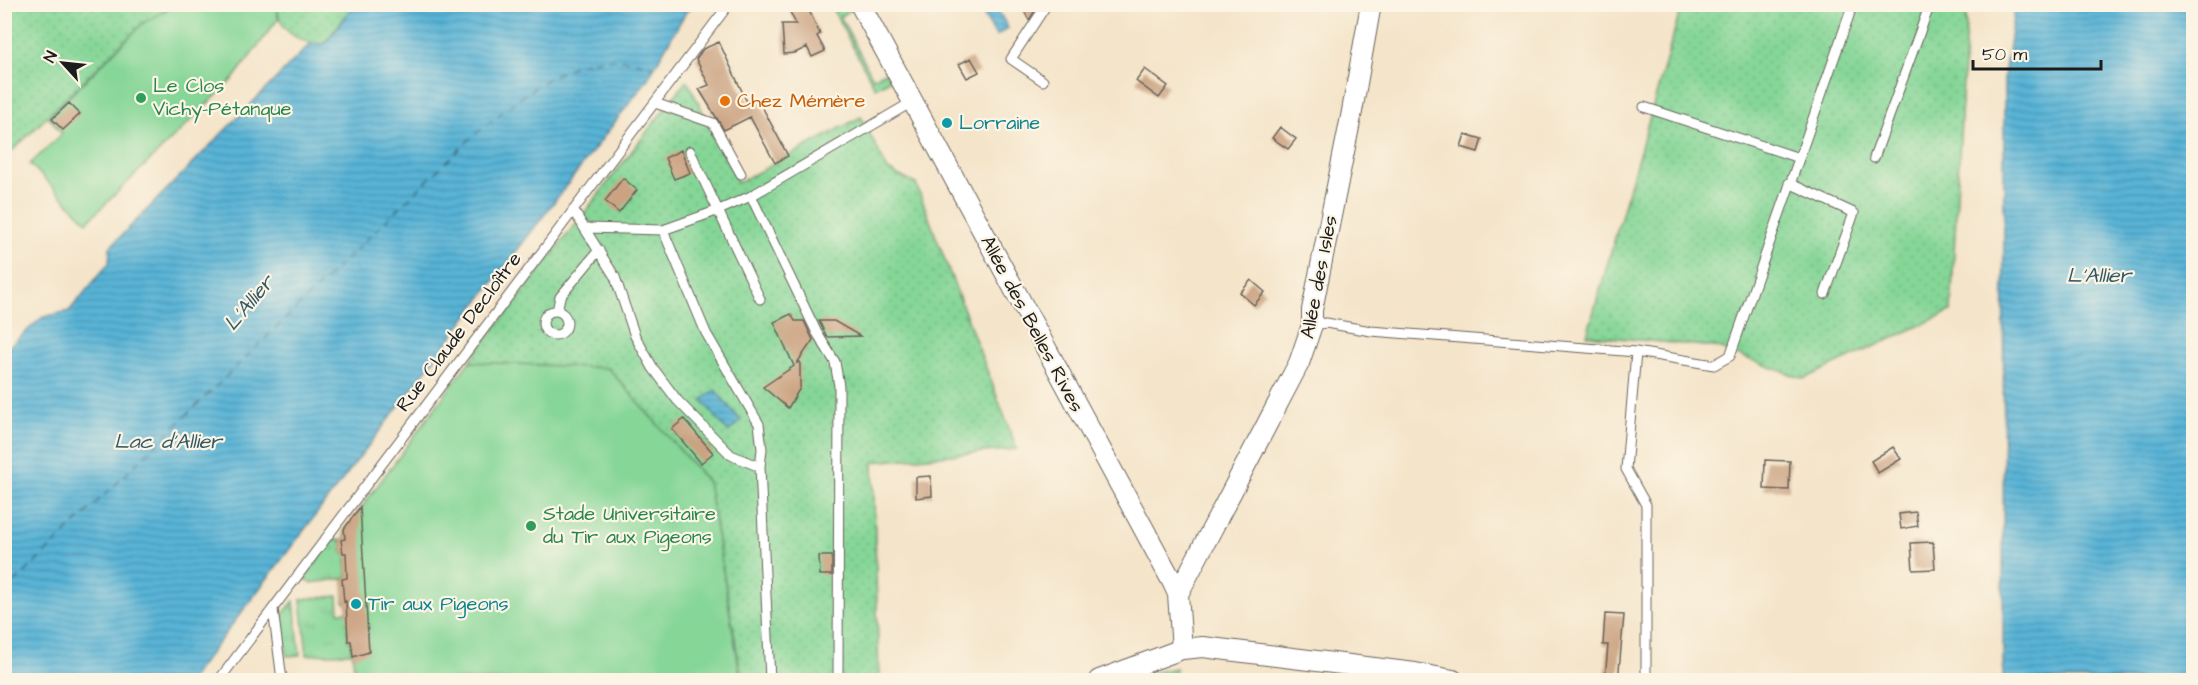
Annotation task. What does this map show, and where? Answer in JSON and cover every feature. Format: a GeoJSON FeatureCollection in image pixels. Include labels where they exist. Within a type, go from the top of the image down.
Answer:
{"type":"FeatureCollection","features":[{"type":"Feature","properties":{"kind":"street","name":"Allée des Belles Rives"},"geometry":{"type":"LineString","coordinates":[[860,4],[1178,594],[1182,649]]}},
{"type":"Feature","properties":{"kind":"street","name":"Allée des Isles"},"geometry":{"type":"LineString","coordinates":[[1178,594],[1299,363],[1312,326],[1312,310],[1371,4]]}},
{"type":"Feature","properties":{"kind":"street"},"geometry":{"type":"LineString","coordinates":[[1100,681],[1120,670],[1182,649],[1203,647],[1415,673],[1453,681]]}},
{"type":"Feature","properties":{"kind":"lane","name":"Rue Claude Decloître"},"geometry":{"type":"LineString","coordinates":[[219,681],[729,4]]}},
{"type":"Feature","properties":{"kind":"lane"},"geometry":{"type":"LineString","coordinates":[[1043,81],[1011,59],[1047,4]]}},
{"type":"Feature","properties":{"kind":"lane"},"geometry":{"type":"LineString","coordinates":[[1312,326],[1326,323],[1371,331],[1635,352],[1714,365],[1730,356],[1853,4]]}},
{"type":"Feature","properties":{"kind":"lane"},"geometry":{"type":"LineString","coordinates":[[1874,158],[1930,4]]}},
{"type":"Feature","properties":{"kind":"lane"},"geometry":{"type":"LineString","coordinates":[[586,228],[663,230],[719,210],[751,196],[912,102]]}},
{"type":"Feature","properties":{"kind":"lane"},"geometry":{"type":"LineString","coordinates":[[655,103],[712,123],[741,174]]}},
{"type":"Feature","properties":{"kind":"lane"},"geometry":{"type":"LineString","coordinates":[[1644,107],[1799,158]]}},
{"type":"Feature","properties":{"kind":"lane"},"geometry":{"type":"LineString","coordinates":[[690,151],[760,299]]}},
{"type":"Feature","properties":{"kind":"lane"},"geometry":{"type":"LineString","coordinates":[[1789,183],[1854,213],[1824,294]]}},
{"type":"Feature","properties":{"kind":"lane"},"geometry":{"type":"LineString","coordinates":[[751,196],[817,333],[835,362],[839,386],[838,681]]}},
{"type":"Feature","properties":{"kind":"lane"},"geometry":{"type":"LineString","coordinates":[[573,210],[615,277],[635,336],[653,368],[677,400],[731,455],[760,467]]}},
{"type":"Feature","properties":{"kind":"lane"},"geometry":{"type":"LineString","coordinates":[[663,230],[706,333],[759,424],[762,449],[760,467],[770,681]]}},
{"type":"Feature","properties":{"kind":"lane"},"geometry":{"type":"LineString","coordinates":[[557,311],[560,297],[599,250]]}},
{"type":"Feature","properties":{"kind":"lane"},"geometry":{"type":"LineString","coordinates":[[1635,352],[1626,469],[1646,505],[1646,681]]}},
{"type":"Feature","properties":{"kind":"lane"},"geometry":{"type":"LineString","coordinates":[[273,609],[282,681]]}},
{"type":"Feature","properties":{"kind":"green space"},"geometry":{"type":"Polygon","coordinates":[[[5,5],[175,5],[143,23],[5,158],[5,5]]]}},
{"type":"Feature","properties":{"kind":"green space","name":"Le Clos Vichy-Pétanque"},"geometry":{"type":"Polygon","coordinates":[[[175,5],[277,5],[278,19],[233,79],[87,222],[30,164],[62,134],[49,117],[143,23],[175,5]]]}},
{"type":"Feature","properties":{"kind":"green space"},"geometry":{"type":"Polygon","coordinates":[[[277,5],[354,5],[324,44],[298,39],[281,22],[277,5]]]}},
{"type":"Feature","properties":{"kind":"green space"},"geometry":{"type":"Polygon","coordinates":[[[842,5],[848,5],[851,10],[840,16],[873,78],[885,72],[890,80],[875,88],[833,10],[842,5]]]}},
{"type":"Feature","properties":{"kind":"green space"},"geometry":{"type":"Polygon","coordinates":[[[1682,5],[1967,5],[1951,311],[1804,379],[1715,347],[1587,335],[1682,5]]]}},
{"type":"Feature","properties":{"kind":"green space"},"geometry":{"type":"Polygon","coordinates":[[[687,80],[738,183],[861,117],[888,170],[916,184],[1017,449],[873,462],[879,680],[742,680],[708,482],[608,368],[469,362],[687,80]]]}},
{"type":"Feature","properties":{"kind":"green space","name":"Stade Universitaire du Tir aux Pigeons"},"geometry":{"type":"Polygon","coordinates":[[[469,362],[608,368],[708,482],[741,680],[316,680],[316,674],[354,669],[347,629],[351,627],[346,602],[344,602],[343,579],[347,578],[346,553],[343,553],[341,540],[345,539],[344,531],[469,362]]]}},
{"type":"Feature","properties":{"kind":"green space"},"geometry":{"type":"Polygon","coordinates":[[[332,540],[341,540],[346,553],[347,578],[311,583],[304,578],[332,540]]]}},
{"type":"Feature","properties":{"kind":"green space"},"geometry":{"type":"Polygon","coordinates":[[[338,596],[339,612],[350,612],[348,641],[351,641],[352,653],[307,655],[301,599],[338,596]]]}},
{"type":"Feature","properties":{"kind":"green space"},"geometry":{"type":"Polygon","coordinates":[[[294,601],[300,655],[287,656],[282,615],[294,601]]]}},
{"type":"Feature","properties":{"kind":"green space"},"geometry":{"type":"Polygon","coordinates":[[[1176,668],[1173,680],[1136,680],[1151,673],[1176,668]]]}},
{"type":"Feature","properties":{"kind":"water","name":"Lac d'Allier"},"geometry":{"type":"Polygon","coordinates":[[[354,5],[695,5],[686,12],[647,80],[190,680],[5,680],[5,350],[43,317],[69,311],[109,263],[110,247],[310,44],[325,44],[354,5]]]}},
{"type":"Feature","properties":{"kind":"water"},"geometry":{"type":"Polygon","coordinates":[[[995,5],[1008,28],[996,36],[979,6],[995,5]]]}},
{"type":"Feature","properties":{"kind":"water","name":"L'Allier"},"geometry":{"type":"Polygon","coordinates":[[[2015,5],[2193,5],[2193,680],[2003,680],[2004,76],[2015,5]]]}},
{"type":"Feature","properties":{"kind":"water"},"geometry":{"type":"Polygon","coordinates":[[[715,390],[741,421],[728,432],[702,400],[715,390]]]}},
{"type":"Feature","properties":{"kind":"building"},"geometry":{"type":"Polygon","coordinates":[[[786,4],[806,4],[825,51],[812,57],[807,47],[795,53],[784,54],[782,24],[796,24],[786,4]]]}},
{"type":"Feature","properties":{"kind":"building"},"geometry":{"type":"Polygon","coordinates":[[[1020,4],[1039,4],[1029,20],[1020,4]]]}},
{"type":"Feature","properties":{"kind":"building"},"geometry":{"type":"Polygon","coordinates":[[[719,42],[748,104],[758,99],[788,156],[775,163],[750,117],[724,130],[699,89],[709,85],[696,59],[703,49],[719,42]]]}},
{"type":"Feature","properties":{"kind":"building"},"geometry":{"type":"Polygon","coordinates":[[[971,58],[979,72],[967,78],[959,64],[971,58]]]}},
{"type":"Feature","properties":{"kind":"building"},"geometry":{"type":"Polygon","coordinates":[[[1145,69],[1168,86],[1159,98],[1136,81],[1145,69]]]}},
{"type":"Feature","properties":{"kind":"building"},"geometry":{"type":"Polygon","coordinates":[[[69,103],[80,114],[63,130],[52,119],[69,103]]]}},
{"type":"Feature","properties":{"kind":"building"},"geometry":{"type":"Polygon","coordinates":[[[1280,127],[1296,139],[1288,149],[1272,138],[1280,127]]]}},
{"type":"Feature","properties":{"kind":"building"},"geometry":{"type":"Polygon","coordinates":[[[1465,134],[1482,139],[1478,152],[1461,147],[1465,134]]]}},
{"type":"Feature","properties":{"kind":"building"},"geometry":{"type":"Polygon","coordinates":[[[681,150],[690,173],[674,179],[665,158],[681,150]]]}},
{"type":"Feature","properties":{"kind":"building"},"geometry":{"type":"Polygon","coordinates":[[[623,178],[637,190],[619,213],[605,201],[623,178]]]}},
{"type":"Feature","properties":{"kind":"building"},"geometry":{"type":"Polygon","coordinates":[[[1251,280],[1265,292],[1254,305],[1240,293],[1251,280]]]}},
{"type":"Feature","properties":{"kind":"building"},"geometry":{"type":"Polygon","coordinates":[[[791,314],[795,321],[804,321],[813,340],[797,363],[800,362],[800,388],[788,408],[763,387],[794,366],[774,322],[791,314]]]}},
{"type":"Feature","properties":{"kind":"building"},"geometry":{"type":"Polygon","coordinates":[[[819,321],[834,321],[860,336],[827,337],[819,321]]]}},
{"type":"Feature","properties":{"kind":"building"},"geometry":{"type":"Polygon","coordinates":[[[684,419],[713,453],[701,463],[672,429],[684,419]]]}},
{"type":"Feature","properties":{"kind":"building"},"geometry":{"type":"Polygon","coordinates":[[[1893,447],[1901,459],[1878,473],[1871,461],[1893,447]]]}},
{"type":"Feature","properties":{"kind":"building"},"geometry":{"type":"Polygon","coordinates":[[[1765,460],[1790,461],[1789,490],[1764,489],[1765,460]]]}},
{"type":"Feature","properties":{"kind":"building"},"geometry":{"type":"Polygon","coordinates":[[[931,476],[932,496],[916,498],[916,477],[931,476]]]}},
{"type":"Feature","properties":{"kind":"building","name":"Tir aux Pigeons"},"geometry":{"type":"Polygon","coordinates":[[[360,507],[369,652],[353,657],[351,641],[348,641],[346,601],[344,602],[342,579],[347,578],[346,553],[343,553],[341,540],[345,539],[344,529],[360,507]]]}},
{"type":"Feature","properties":{"kind":"building"},"geometry":{"type":"Polygon","coordinates":[[[1916,512],[1918,526],[1901,529],[1899,514],[1916,512]]]}},
{"type":"Feature","properties":{"kind":"building"},"geometry":{"type":"Polygon","coordinates":[[[1933,542],[1935,569],[1913,570],[1911,543],[1933,542]]]}},
{"type":"Feature","properties":{"kind":"building"},"geometry":{"type":"Polygon","coordinates":[[[819,556],[832,556],[832,575],[820,575],[819,556]]]}},
{"type":"Feature","properties":{"kind":"building"},"geometry":{"type":"Polygon","coordinates":[[[1605,614],[1624,615],[1618,681],[1605,679],[1608,645],[1603,645],[1605,614]]]}},
{"type":"Feature","properties":{"kind":"ferry route"},"geometry":{"type":"LineString","coordinates":[[4,593],[472,137],[512,104],[555,75],[578,65],[602,60],[627,60],[654,68]]}},
{"type":"Feature","properties":{"kind":"place","name":"Le Clos Vichy-Pétanque"},"geometry":{"type":"Point","coordinates":[141,98]}},
{"type":"Feature","properties":{"kind":"place","name":"Chez Mémère"},"geometry":{"type":"Point","coordinates":[725,101]}},
{"type":"Feature","properties":{"kind":"place","name":"Lorraine"},"geometry":{"type":"Point","coordinates":[947,123]}},
{"type":"Feature","properties":{"kind":"place","name":"Stade Universitaire du Tir aux Pigeons"},"geometry":{"type":"Point","coordinates":[531,526]}},
{"type":"Feature","properties":{"kind":"place","name":"Tir aux Pigeons"},"geometry":{"type":"Point","coordinates":[356,604]}}]}
